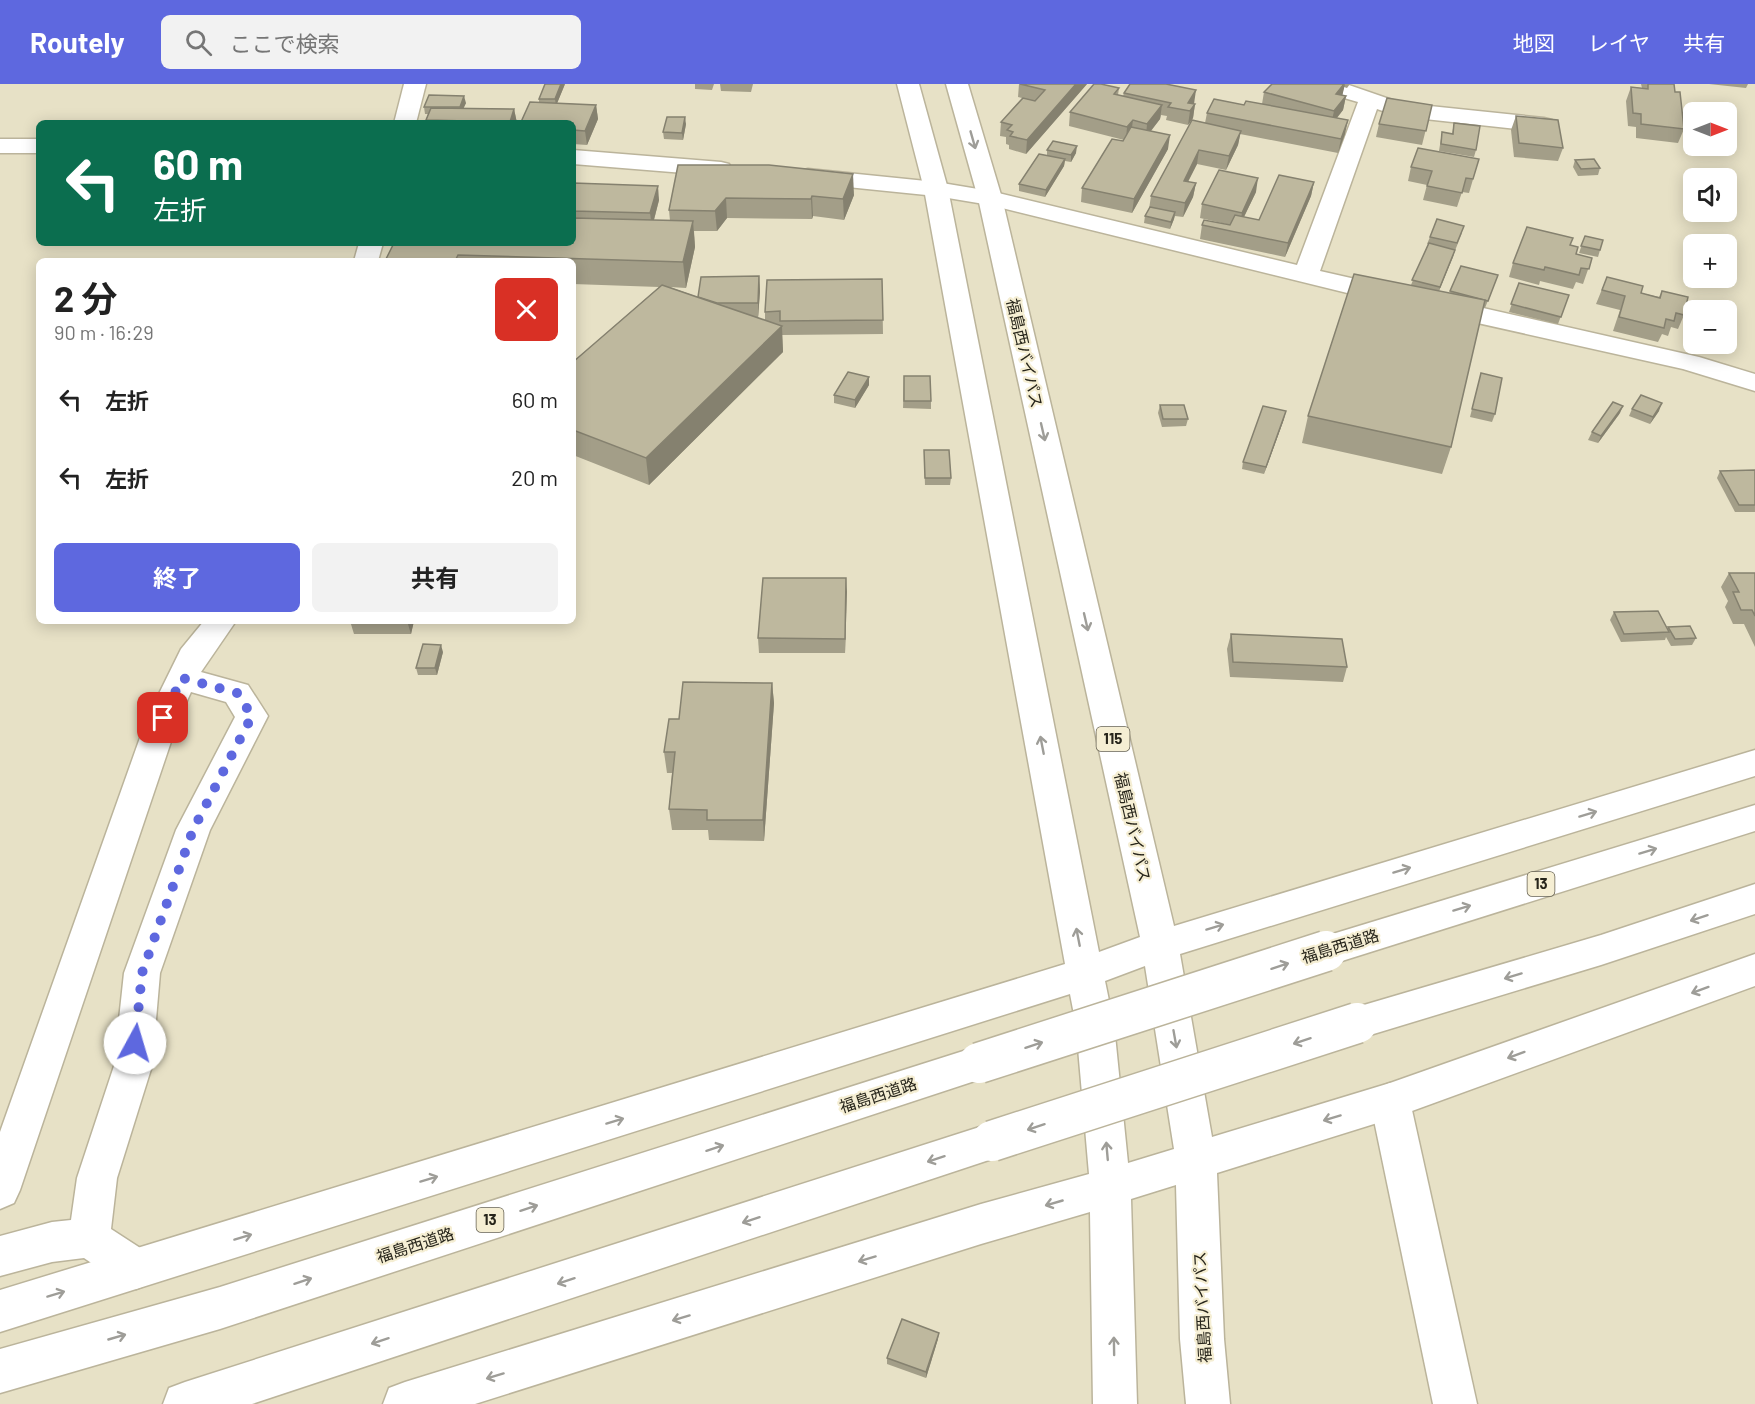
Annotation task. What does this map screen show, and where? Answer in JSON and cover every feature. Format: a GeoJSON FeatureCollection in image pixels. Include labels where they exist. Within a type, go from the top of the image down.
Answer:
{"type":"FeatureCollection","features":[{"type":"Feature","properties":{"kind":"main road"},"geometry":{"type":"LineString","coordinates":[[406,120],[415,84]]}},
{"type":"Feature","properties":{"kind":"main road"},"geometry":{"type":"LineString","coordinates":[[908,84],[936,189],[1095,1025],[1110,1187],[1115,1404]]}},
{"type":"Feature","properties":{"kind":"main road","name":"福島西バイパス"},"geometry":{"type":"LineString","coordinates":[[957,84],[990,198],[1160,945],[1196,1160],[1202,1339],[1208,1404]]}},
{"type":"Feature","properties":{"kind":"main road"},"geometry":{"type":"LineString","coordinates":[[1321,84],[1355,93],[1397,109],[1544,125]]}},
{"type":"Feature","properties":{"kind":"main road"},"geometry":{"type":"LineString","coordinates":[[1306,274],[1370,99]]}},
{"type":"Feature","properties":{"kind":"main road"},"geometry":{"type":"LineString","coordinates":[[0,146],[36,146]]}},
{"type":"Feature","properties":{"kind":"main road"},"geometry":{"type":"LineString","coordinates":[[576,157],[748,171]]}},
{"type":"Feature","properties":{"kind":"main road"},"geometry":{"type":"LineString","coordinates":[[783,174],[936,189],[990,198],[1690,363],[1755,383]]}},
{"type":"Feature","properties":{"kind":"main road"},"geometry":{"type":"LineString","coordinates":[[0,1190],[163,718],[192,657],[219,624]]}},
{"type":"Feature","properties":{"kind":"main road"},"geometry":{"type":"LineString","coordinates":[[89,1238],[97,1178],[133,1066],[142,973],[193,830],[252,716],[237,693],[182,678]]}},
{"type":"Feature","properties":{"kind":"main road"},"geometry":{"type":"LineString","coordinates":[[0,1311],[1085,972],[1160,945],[1755,763]]}},
{"type":"Feature","properties":{"kind":"main road","name":"福島西道路"},"geometry":{"type":"LineString","coordinates":[[0,1371],[220,1308],[1326,951],[1755,818]]}},
{"type":"Feature","properties":{"kind":"main road"},"geometry":{"type":"LineString","coordinates":[[185,1404],[1358,1023],[1601,950],[1755,899]]}},
{"type":"Feature","properties":{"kind":"main road"},"geometry":{"type":"LineString","coordinates":[[405,1404],[981,1224],[1390,1101],[1755,970]]}},
{"type":"Feature","properties":{"kind":"main road"},"geometry":{"type":"LineString","coordinates":[[1390,1101],[1455,1404]]}},
{"type":"Feature","properties":{"kind":"main road"},"geometry":{"type":"LineString","coordinates":[[0,1256],[52,1242],[89,1238],[136,1269]]}},
{"type":"Feature","properties":{"kind":"building"},"geometry":{"type":"Polygon","coordinates":[[[545,84],[561,84],[555,99],[539,99],[545,84]]]}},
{"type":"Feature","properties":{"kind":"building"},"geometry":{"type":"Polygon","coordinates":[[[1020,84],[1076,84],[1027,140],[1010,136],[1013,132],[1007,130],[1012,125],[1001,122],[1023,98],[1035,101],[1045,90],[1020,84]]]}},
{"type":"Feature","properties":{"kind":"building"},"geometry":{"type":"Polygon","coordinates":[[[1094,84],[1119,88],[1114,94],[1162,105],[1147,124],[1133,120],[1127,127],[1070,112],[1094,84]]]}},
{"type":"Feature","properties":{"kind":"building"},"geometry":{"type":"Polygon","coordinates":[[[1130,84],[1166,84],[1196,90],[1188,103],[1195,104],[1190,111],[1168,107],[1171,103],[1124,93],[1130,84]]]}},
{"type":"Feature","properties":{"kind":"building"},"geometry":{"type":"Polygon","coordinates":[[[1272,84],[1344,84],[1336,94],[1346,96],[1334,111],[1264,92],[1272,84]]]}},
{"type":"Feature","properties":{"kind":"building"},"geometry":{"type":"Polygon","coordinates":[[[1648,84],[1674,84],[1675,92],[1680,92],[1683,129],[1641,124],[1641,114],[1633,113],[1631,87],[1648,89],[1648,84]]]}},
{"type":"Feature","properties":{"kind":"building"},"geometry":{"type":"Polygon","coordinates":[[[429,95],[464,96],[460,107],[424,107],[429,95]]]}},
{"type":"Feature","properties":{"kind":"building"},"geometry":{"type":"Polygon","coordinates":[[[1387,98],[1432,105],[1426,131],[1379,124],[1387,98]]]}},
{"type":"Feature","properties":{"kind":"building"},"geometry":{"type":"Polygon","coordinates":[[[1214,99],[1244,105],[1246,101],[1348,120],[1341,139],[1207,113],[1214,99]]]}},
{"type":"Feature","properties":{"kind":"building"},"geometry":{"type":"Polygon","coordinates":[[[530,102],[596,105],[585,131],[576,130],[576,120],[522,120],[530,102]]]}},
{"type":"Feature","properties":{"kind":"building"},"geometry":{"type":"Polygon","coordinates":[[[431,108],[514,109],[511,120],[426,120],[431,108]]]}},
{"type":"Feature","properties":{"kind":"building"},"geometry":{"type":"Polygon","coordinates":[[[1516,116],[1558,120],[1563,148],[1519,143],[1516,116]]]}},
{"type":"Feature","properties":{"kind":"building"},"geometry":{"type":"Polygon","coordinates":[[[667,117],[685,117],[682,133],[663,132],[667,117]]]}},
{"type":"Feature","properties":{"kind":"building"},"geometry":{"type":"Polygon","coordinates":[[[1192,120],[1241,131],[1229,156],[1199,150],[1184,181],[1196,183],[1185,203],[1151,196],[1192,120]]]}},
{"type":"Feature","properties":{"kind":"building"},"geometry":{"type":"Polygon","coordinates":[[[1454,123],[1480,126],[1476,150],[1441,144],[1442,132],[1453,134],[1454,123]]]}},
{"type":"Feature","properties":{"kind":"building"},"geometry":{"type":"Polygon","coordinates":[[[1131,127],[1170,135],[1134,199],[1082,188],[1112,139],[1123,141],[1131,127]]]}},
{"type":"Feature","properties":{"kind":"building"},"geometry":{"type":"Polygon","coordinates":[[[1053,141],[1077,146],[1071,155],[1047,150],[1053,141]]]}},
{"type":"Feature","properties":{"kind":"building"},"geometry":{"type":"Polygon","coordinates":[[[1418,148],[1479,159],[1473,179],[1466,178],[1462,193],[1427,186],[1432,171],[1411,167],[1418,148]]]}},
{"type":"Feature","properties":{"kind":"building"},"geometry":{"type":"Polygon","coordinates":[[[1039,154],[1065,159],[1046,190],[1019,184],[1039,154]]]}},
{"type":"Feature","properties":{"kind":"building"},"geometry":{"type":"Polygon","coordinates":[[[1594,159],[1600,168],[1581,169],[1575,160],[1594,159]]]}},
{"type":"Feature","properties":{"kind":"building"},"geometry":{"type":"Polygon","coordinates":[[[678,165],[769,165],[853,174],[843,199],[812,196],[811,199],[726,198],[715,211],[669,210],[678,165]]]}},
{"type":"Feature","properties":{"kind":"building"},"geometry":{"type":"Polygon","coordinates":[[[1219,170],[1258,178],[1242,213],[1202,204],[1219,170]]]}},
{"type":"Feature","properties":{"kind":"building"},"geometry":{"type":"Polygon","coordinates":[[[1279,175],[1314,182],[1288,243],[1202,225],[1204,220],[1230,225],[1235,215],[1259,220],[1279,175]]]}},
{"type":"Feature","properties":{"kind":"building"},"geometry":{"type":"Polygon","coordinates":[[[576,183],[658,186],[650,213],[576,211],[576,183]]]}},
{"type":"Feature","properties":{"kind":"building"},"geometry":{"type":"Polygon","coordinates":[[[1150,207],[1175,212],[1171,222],[1145,216],[1150,207]]]}},
{"type":"Feature","properties":{"kind":"building"},"geometry":{"type":"Polygon","coordinates":[[[576,218],[693,221],[683,262],[458,255],[456,258],[386,258],[392,246],[576,246],[576,218]]]}},
{"type":"Feature","properties":{"kind":"building"},"geometry":{"type":"Polygon","coordinates":[[[1437,219],[1464,226],[1457,243],[1430,237],[1437,219]]]}},
{"type":"Feature","properties":{"kind":"building"},"geometry":{"type":"Polygon","coordinates":[[[1527,227],[1573,238],[1570,245],[1578,247],[1576,254],[1592,258],[1589,269],[1581,268],[1579,275],[1513,263],[1527,227]]]}},
{"type":"Feature","properties":{"kind":"building"},"geometry":{"type":"Polygon","coordinates":[[[1585,236],[1603,240],[1600,250],[1581,246],[1585,236]]]}},
{"type":"Feature","properties":{"kind":"building"},"geometry":{"type":"Polygon","coordinates":[[[1429,243],[1455,250],[1440,287],[1412,280],[1429,243]]]}},
{"type":"Feature","properties":{"kind":"building"},"geometry":{"type":"Polygon","coordinates":[[[1461,266],[1498,275],[1488,301],[1450,291],[1461,266]]]}},
{"type":"Feature","properties":{"kind":"building"},"geometry":{"type":"Polygon","coordinates":[[[1354,274],[1485,300],[1451,447],[1308,416],[1354,274]]]}},
{"type":"Feature","properties":{"kind":"building"},"geometry":{"type":"Polygon","coordinates":[[[759,276],[758,303],[717,303],[698,297],[701,277],[759,276]]]}},
{"type":"Feature","properties":{"kind":"building"},"geometry":{"type":"Polygon","coordinates":[[[1607,277],[1643,286],[1641,293],[1660,298],[1662,291],[1688,297],[1687,300],[1683,300],[1683,315],[1676,313],[1674,321],[1666,319],[1664,328],[1619,317],[1625,296],[1602,290],[1607,277]]]}},
{"type":"Feature","properties":{"kind":"building"},"geometry":{"type":"Polygon","coordinates":[[[882,279],[883,320],[780,321],[780,311],[765,312],[767,280],[882,279]]]}},
{"type":"Feature","properties":{"kind":"building"},"geometry":{"type":"Polygon","coordinates":[[[1519,283],[1569,295],[1561,317],[1511,304],[1519,283]]]}},
{"type":"Feature","properties":{"kind":"building"},"geometry":{"type":"Polygon","coordinates":[[[662,285],[782,326],[646,458],[576,431],[576,359],[662,285]]]}},
{"type":"Feature","properties":{"kind":"building"},"geometry":{"type":"Polygon","coordinates":[[[848,372],[869,377],[855,400],[834,395],[848,372]]]}},
{"type":"Feature","properties":{"kind":"building"},"geometry":{"type":"Polygon","coordinates":[[[1481,373],[1502,378],[1495,414],[1472,409],[1481,373]]]}},
{"type":"Feature","properties":{"kind":"building"},"geometry":{"type":"Polygon","coordinates":[[[904,376],[930,376],[931,401],[904,401],[904,376]]]}},
{"type":"Feature","properties":{"kind":"building"},"geometry":{"type":"Polygon","coordinates":[[[1641,395],[1662,403],[1653,417],[1632,409],[1641,395]]]}},
{"type":"Feature","properties":{"kind":"building"},"geometry":{"type":"Polygon","coordinates":[[[1613,402],[1623,406],[1601,436],[1592,432],[1613,402]]]}},
{"type":"Feature","properties":{"kind":"building"},"geometry":{"type":"Polygon","coordinates":[[[1160,405],[1184,405],[1188,419],[1163,419],[1160,405]]]}},
{"type":"Feature","properties":{"kind":"building"},"geometry":{"type":"Polygon","coordinates":[[[1263,406],[1286,411],[1266,467],[1243,462],[1263,406]]]}},
{"type":"Feature","properties":{"kind":"building"},"geometry":{"type":"Polygon","coordinates":[[[924,450],[949,450],[951,478],[925,478],[924,450]]]}},
{"type":"Feature","properties":{"kind":"building"},"geometry":{"type":"Polygon","coordinates":[[[1755,470],[1755,505],[1739,505],[1720,471],[1755,470]]]}},
{"type":"Feature","properties":{"kind":"building"},"geometry":{"type":"Polygon","coordinates":[[[1729,573],[1755,573],[1755,616],[1752,610],[1741,610],[1733,592],[1739,592],[1729,573]]]}},
{"type":"Feature","properties":{"kind":"building"},"geometry":{"type":"Polygon","coordinates":[[[763,578],[846,578],[845,639],[758,638],[763,578]]]}},
{"type":"Feature","properties":{"kind":"building"},"geometry":{"type":"Polygon","coordinates":[[[1658,611],[1669,632],[1624,634],[1614,612],[1658,611]]]}},
{"type":"Feature","properties":{"kind":"building"},"geometry":{"type":"Polygon","coordinates":[[[1690,626],[1696,638],[1675,639],[1668,627],[1690,626]]]}},
{"type":"Feature","properties":{"kind":"building"},"geometry":{"type":"Polygon","coordinates":[[[1231,634],[1342,639],[1347,667],[1233,662],[1231,634]]]}},
{"type":"Feature","properties":{"kind":"building"},"geometry":{"type":"Polygon","coordinates":[[[423,644],[441,645],[435,668],[416,668],[423,644]]]}},
{"type":"Feature","properties":{"kind":"building"},"geometry":{"type":"Polygon","coordinates":[[[683,682],[772,683],[763,820],[707,820],[707,810],[669,809],[675,752],[664,752],[669,719],[679,719],[683,682]]]}},
{"type":"Feature","properties":{"kind":"building"},"geometry":{"type":"Polygon","coordinates":[[[902,1319],[939,1333],[926,1372],[887,1358],[902,1319]]]}},
{"type":"Feature","properties":{"kind":"route"},"geometry":{"type":"LineString","coordinates":[[135,1043],[142,973],[193,830],[252,716],[237,693],[182,678],[163,718]]}}]}
